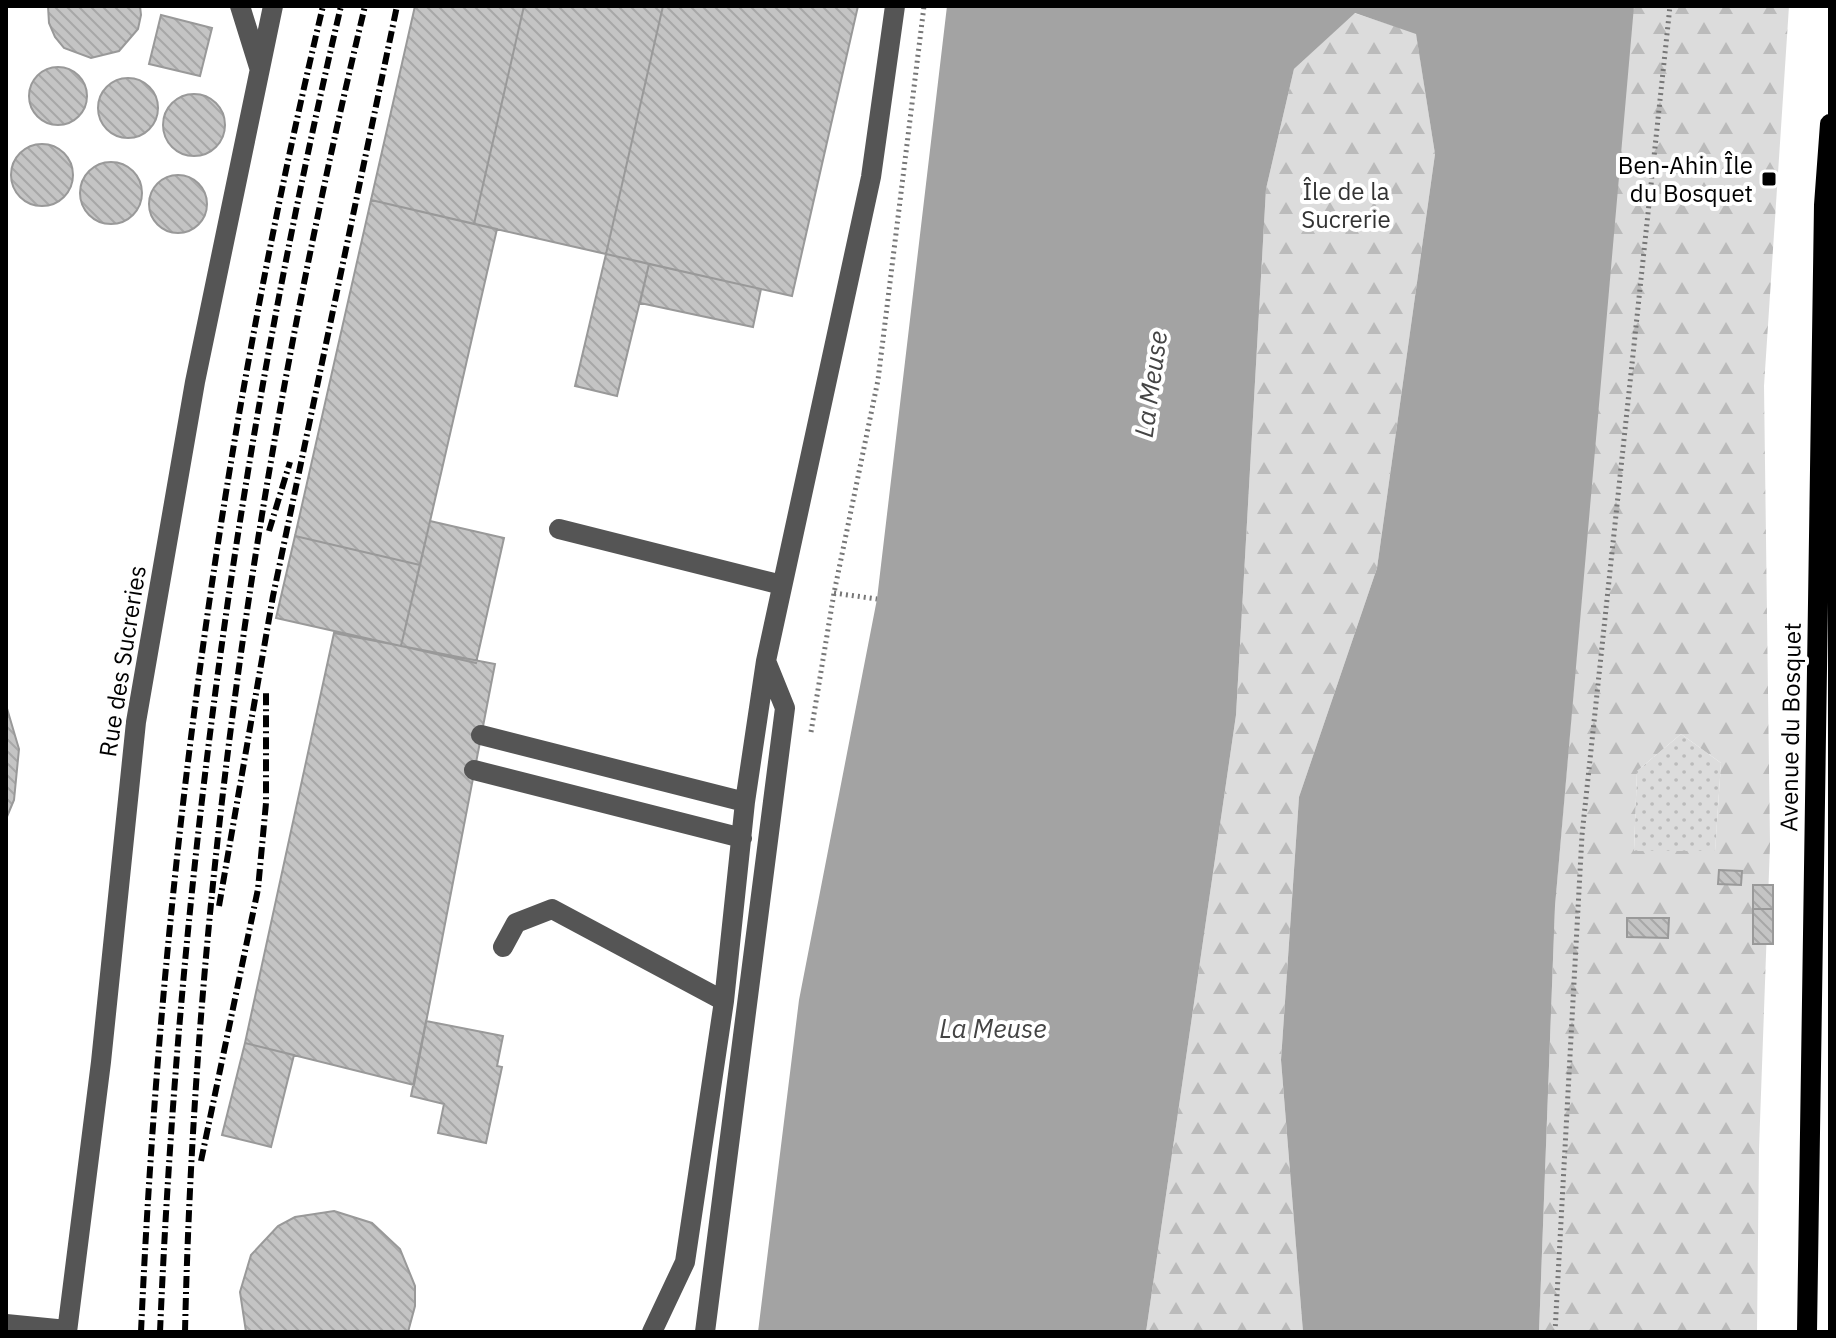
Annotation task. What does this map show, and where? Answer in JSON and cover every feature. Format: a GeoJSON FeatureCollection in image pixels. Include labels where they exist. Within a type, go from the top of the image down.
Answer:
{"type":"FeatureCollection","features":[{"type":"Feature","properties":{"kind":"main road","name":"Avenue du Bosquet"},"geometry":{"type":"LineString","coordinates":[[1807,1332],[1824,205],[1830,124]]}},
{"type":"Feature","properties":{"kind":"street"},"geometry":{"type":"LineString","coordinates":[[240,6],[260,68]]}},
{"type":"Feature","properties":{"kind":"street","name":"Rue des Sucreries"},"geometry":{"type":"LineString","coordinates":[[67,1331],[99,1076],[136,722],[195,382],[273,6]]}},
{"type":"Feature","properties":{"kind":"street"},"geometry":{"type":"LineString","coordinates":[[652,1332],[685,1262],[724,1001],[745,802],[766,661],[871,177],[895,6]]}},
{"type":"Feature","properties":{"kind":"street"},"geometry":{"type":"LineString","coordinates":[[559,529],[782,585]]}},
{"type":"Feature","properties":{"kind":"street"},"geometry":{"type":"LineString","coordinates":[[705,1332],[785,708],[766,661]]}},
{"type":"Feature","properties":{"kind":"street"},"geometry":{"type":"LineString","coordinates":[[481,735],[745,802]]}},
{"type":"Feature","properties":{"kind":"street"},"geometry":{"type":"LineString","coordinates":[[474,770],[742,838]]}},
{"type":"Feature","properties":{"kind":"street"},"geometry":{"type":"LineString","coordinates":[[503,947],[516,923],[552,909],[724,1001]]}},
{"type":"Feature","properties":{"kind":"street"},"geometry":{"type":"LineString","coordinates":[[6,1324],[67,1331]]}},
{"type":"Feature","properties":{"kind":"path"},"geometry":{"type":"LineString","coordinates":[[810,734],[834,593],[878,380],[924,6]]}},
{"type":"Feature","properties":{"kind":"path"},"geometry":{"type":"LineString","coordinates":[[1555,1332],[1582,835],[1670,6]]}},
{"type":"Feature","properties":{"kind":"path"},"geometry":{"type":"LineString","coordinates":[[834,593],[877,599]]}},
{"type":"Feature","properties":{"kind":"green space"},"geometry":{"type":"Polygon","coordinates":[[[1632,6],[1789,6],[1764,386],[1770,844],[1759,1149],[1757,1332],[1539,1332],[1555,906],[1632,6]],[[1681,734],[1637,771],[1634,851],[1715,851],[1721,763],[1681,734]]]}},
{"type":"Feature","properties":{"kind":"green space","name":"Île de la Sucrerie"},"geometry":{"type":"Polygon","coordinates":[[[1354,13],[1416,33],[1435,154],[1377,568],[1299,797],[1281,1060],[1303,1332],[1146,1332],[1236,715],[1266,189],[1294,69],[1354,13]]]}},
{"type":"Feature","properties":{"kind":"green space"},"geometry":{"type":"Polygon","coordinates":[[[1681,734],[1721,763],[1715,852],[1634,851],[1637,771],[1681,734]]]}},
{"type":"Feature","properties":{"kind":"water","name":"La Meuse"},"geometry":{"type":"Polygon","coordinates":[[[947,6],[1634,6],[1555,906],[1539,1332],[1303,1332],[1281,1060],[1299,797],[1377,568],[1435,154],[1416,34],[1355,13],[1294,69],[1266,189],[1236,715],[1146,1332],[758,1332],[799,1000],[877,599],[947,6]]]}},
{"type":"Feature","properties":{"kind":"building"},"geometry":{"type":"Polygon","coordinates":[[[48,6],[140,6],[141,15],[138,29],[119,51],[91,58],[64,48],[49,23],[48,6]]]}},
{"type":"Feature","properties":{"kind":"building"},"geometry":{"type":"Polygon","coordinates":[[[415,6],[524,6],[474,224],[371,200],[415,6]]]}},
{"type":"Feature","properties":{"kind":"building"},"geometry":{"type":"Polygon","coordinates":[[[524,6],[663,6],[606,254],[474,224],[524,6]]]}},
{"type":"Feature","properties":{"kind":"building"},"geometry":{"type":"Polygon","coordinates":[[[663,6],[858,6],[792,296],[606,254],[663,6]]]}},
{"type":"Feature","properties":{"kind":"building"},"geometry":{"type":"Polygon","coordinates":[[[161,15],[212,28],[200,76],[149,64],[161,15]]]}},
{"type":"Feature","properties":{"kind":"building"},"geometry":{"type":"Polygon","coordinates":[[[58,67],[79,75],[87,96],[79,117],[58,125],[37,117],[29,96],[37,75],[58,67]]]}},
{"type":"Feature","properties":{"kind":"building"},"geometry":{"type":"Polygon","coordinates":[[[128,78],[139,80],[149,87],[156,97],[156,119],[149,129],[139,136],[128,138],[117,136],[107,129],[100,119],[98,108],[100,97],[107,87],[117,80],[128,78]]]}},
{"type":"Feature","properties":{"kind":"building"},"geometry":{"type":"Polygon","coordinates":[[[194,94],[216,103],[225,125],[216,147],[194,156],[172,147],[163,125],[172,103],[194,94]]]}},
{"type":"Feature","properties":{"kind":"building"},"geometry":{"type":"Polygon","coordinates":[[[42,144],[54,146],[64,153],[71,163],[71,187],[64,197],[54,204],[42,206],[30,204],[20,197],[13,187],[11,175],[13,163],[20,153],[30,146],[42,144]]]}},
{"type":"Feature","properties":{"kind":"building"},"geometry":{"type":"Polygon","coordinates":[[[111,162],[133,171],[142,193],[133,215],[111,224],[89,215],[80,193],[89,171],[111,162]]]}},
{"type":"Feature","properties":{"kind":"building"},"geometry":{"type":"Polygon","coordinates":[[[178,175],[199,183],[207,204],[199,225],[178,233],[157,225],[149,204],[157,183],[178,175]]]}},
{"type":"Feature","properties":{"kind":"building"},"geometry":{"type":"Polygon","coordinates":[[[371,200],[497,229],[420,565],[295,536],[371,200]]]}},
{"type":"Feature","properties":{"kind":"building"},"geometry":{"type":"Polygon","coordinates":[[[606,254],[649,264],[617,396],[575,386],[606,254]]]}},
{"type":"Feature","properties":{"kind":"building"},"geometry":{"type":"Polygon","coordinates":[[[649,264],[761,289],[753,327],[640,303],[649,264]]]}},
{"type":"Feature","properties":{"kind":"building"},"geometry":{"type":"Polygon","coordinates":[[[430,521],[504,538],[476,663],[401,646],[430,521]]]}},
{"type":"Feature","properties":{"kind":"building"},"geometry":{"type":"Polygon","coordinates":[[[295,536],[420,565],[401,646],[276,618],[295,536]]]}},
{"type":"Feature","properties":{"kind":"building"},"geometry":{"type":"Polygon","coordinates":[[[334,633],[495,664],[414,1085],[245,1043],[334,633]]]}},
{"type":"Feature","properties":{"kind":"building"},"geometry":{"type":"Polygon","coordinates":[[[6,705],[19,749],[14,800],[6,819],[6,705]]]}},
{"type":"Feature","properties":{"kind":"building"},"geometry":{"type":"Polygon","coordinates":[[[1719,870],[1742,871],[1741,885],[1718,884],[1719,870]]]}},
{"type":"Feature","properties":{"kind":"building"},"geometry":{"type":"Polygon","coordinates":[[[1753,885],[1773,885],[1773,909],[1753,909],[1753,885]]]}},
{"type":"Feature","properties":{"kind":"building"},"geometry":{"type":"Polygon","coordinates":[[[1753,909],[1773,909],[1773,944],[1753,944],[1753,909]]]}},
{"type":"Feature","properties":{"kind":"building"},"geometry":{"type":"Polygon","coordinates":[[[1627,918],[1669,918],[1668,938],[1627,937],[1627,918]]]}},
{"type":"Feature","properties":{"kind":"building"},"geometry":{"type":"Polygon","coordinates":[[[426,1021],[503,1036],[497,1066],[502,1067],[486,1143],[438,1133],[444,1104],[411,1096],[426,1021]]]}},
{"type":"Feature","properties":{"kind":"building"},"geometry":{"type":"Polygon","coordinates":[[[245,1043],[294,1055],[271,1147],[222,1135],[245,1043]]]}},
{"type":"Feature","properties":{"kind":"building"},"geometry":{"type":"Polygon","coordinates":[[[334,1211],[372,1223],[400,1249],[415,1286],[415,1306],[408,1332],[246,1332],[240,1292],[251,1255],[278,1226],[295,1217],[334,1211]]]}},
{"type":"Feature","properties":{"kind":"railway"},"geometry":{"type":"LineString","coordinates":[[141,1332],[163,997],[200,664],[254,334],[286,170],[323,6]]}},
{"type":"Feature","properties":{"kind":"railway"},"geometry":{"type":"LineString","coordinates":[[160,1332],[182,998],[198,831],[219,665],[243,499],[272,334],[304,170],[341,6]]}},
{"type":"Feature","properties":{"kind":"railway"},"geometry":{"type":"LineString","coordinates":[[185,1332],[191,1164],[203,997],[239,664],[294,334],[365,6]]}},
{"type":"Feature","properties":{"kind":"railway"},"geometry":{"type":"LineString","coordinates":[[219,906],[273,596],[397,6]]}},
{"type":"Feature","properties":{"kind":"railway"},"geometry":{"type":"LineString","coordinates":[[269,531],[290,462]]}},
{"type":"Feature","properties":{"kind":"railway"},"geometry":{"type":"LineString","coordinates":[[201,1161],[258,889],[266,803],[266,691]]}},
{"type":"Feature","properties":{"kind":"place","name":"Ben-Ahin Île du Bosquet"},"geometry":{"type":"Point","coordinates":[1769,179]}}]}
